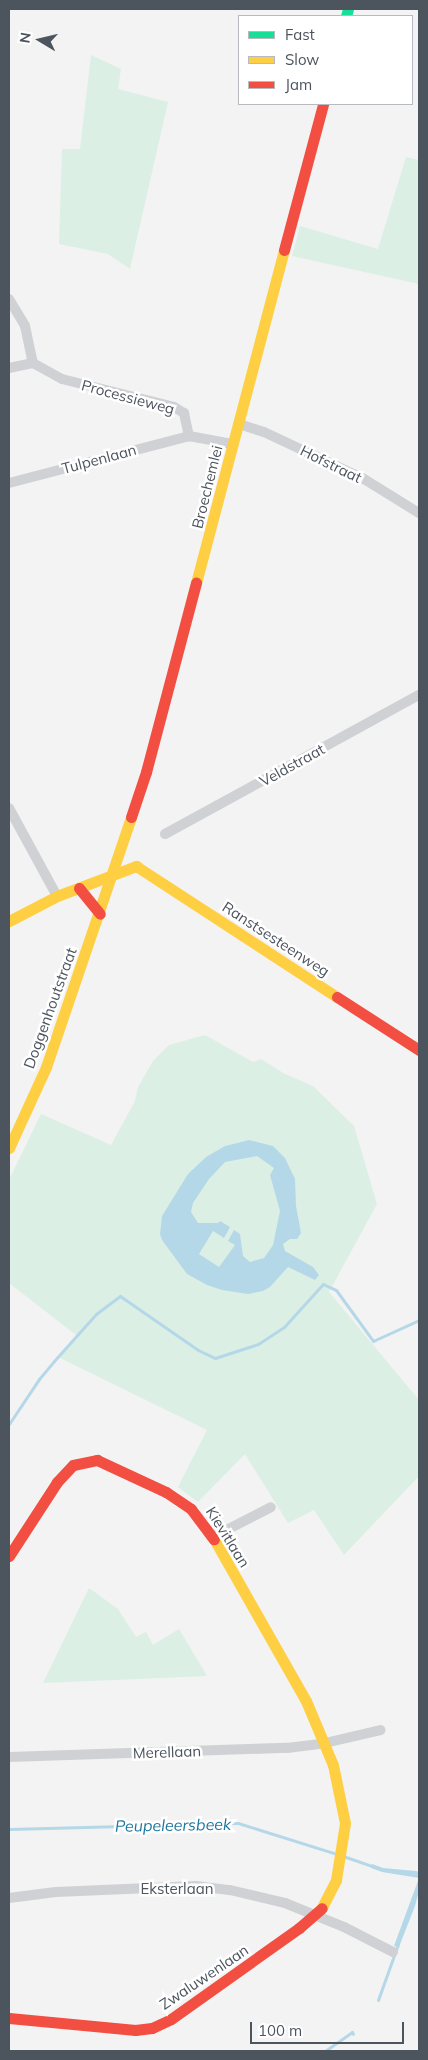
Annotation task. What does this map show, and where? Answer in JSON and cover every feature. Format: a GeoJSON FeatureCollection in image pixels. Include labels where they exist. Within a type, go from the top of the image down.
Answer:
{"type":"FeatureCollection","features":[{"type":"Feature","properties":{"kind":"street","name":"Broechemlei"},"geometry":{"type":"LineString","coordinates":[[113,875],[159,726],[323,105]]}},
{"type":"Feature","properties":{"kind":"street"},"geometry":{"type":"LineString","coordinates":[[9,299],[20,314],[25,326],[33,363],[9,368]]}},
{"type":"Feature","properties":{"kind":"street","name":"Processieweg"},"geometry":{"type":"LineString","coordinates":[[33,363],[62,379],[174,407],[184,413],[189,436]]}},
{"type":"Feature","properties":{"kind":"street","name":"Hofstraat"},"geometry":{"type":"LineString","coordinates":[[239,424],[264,432],[364,479],[419,513]]}},
{"type":"Feature","properties":{"kind":"street"},"geometry":{"type":"LineString","coordinates":[[189,436],[233,444]]}},
{"type":"Feature","properties":{"kind":"street","name":"Tulpenlaan"},"geometry":{"type":"LineString","coordinates":[[9,483],[189,436]]}},
{"type":"Feature","properties":{"kind":"street","name":"Veldstraat"},"geometry":{"type":"LineString","coordinates":[[165,834],[419,695]]}},
{"type":"Feature","properties":{"kind":"street"},"geometry":{"type":"LineString","coordinates":[[9,808],[57,896]]}},
{"type":"Feature","properties":{"kind":"street","name":"Ranstsesteenweg"},"geometry":{"type":"LineString","coordinates":[[9,921],[57,896],[140,863],[419,1050]]}},
{"type":"Feature","properties":{"kind":"street","name":"Doggenhoutstraat"},"geometry":{"type":"LineString","coordinates":[[9,1148],[46,1067],[113,875]]}},
{"type":"Feature","properties":{"kind":"street"},"geometry":{"type":"LineString","coordinates":[[79,888],[100,914]]}},
{"type":"Feature","properties":{"kind":"street","name":"Kievitlaan"},"geometry":{"type":"LineString","coordinates":[[9,1556],[57,1482],[73,1465],[97,1460],[177,1498],[191,1509],[213,1537],[306,1701],[333,1765],[345,1823],[336,1880],[325,1905],[314,1916]]}},
{"type":"Feature","properties":{"kind":"street"},"geometry":{"type":"LineString","coordinates":[[213,1537],[271,1507]]}},
{"type":"Feature","properties":{"kind":"street"},"geometry":{"type":"LineString","coordinates":[[325,1743],[381,1730]]}},
{"type":"Feature","properties":{"kind":"street","name":"Merellaan"},"geometry":{"type":"LineString","coordinates":[[9,1757],[287,1748],[325,1743]]}},
{"type":"Feature","properties":{"kind":"street","name":"Eksterlaan"},"geometry":{"type":"LineString","coordinates":[[9,1898],[56,1892],[196,1886],[251,1894],[285,1903],[344,1927],[393,1952]]}},
{"type":"Feature","properties":{"kind":"street","name":"Zwaluwenlaan"},"geometry":{"type":"LineString","coordinates":[[9,2018],[135,2030],[152,2028],[172,2020],[314,1916]]}},
{"type":"Feature","properties":{"kind":"green space"},"geometry":{"type":"Polygon","coordinates":[[[91,55],[121,69],[118,89],[168,102],[130,269],[108,254],[59,244],[62,149],[80,149],[91,55]]]}},
{"type":"Feature","properties":{"kind":"green space"},"geometry":{"type":"Polygon","coordinates":[[[406,157],[419,160],[419,284],[292,256],[300,226],[378,249],[406,157]]]}},
{"type":"Feature","properties":{"kind":"green space"},"geometry":{"type":"Polygon","coordinates":[[[205,1035],[253,1062],[261,1059],[285,1074],[313,1086],[354,1126],[377,1204],[329,1292],[419,1400],[419,1476],[344,1555],[314,1510],[288,1523],[245,1454],[198,1502],[178,1487],[207,1430],[60,1358],[76,1335],[9,1283],[9,1180],[41,1114],[111,1145],[135,1101],[138,1087],[153,1061],[169,1045],[205,1035]]]}},
{"type":"Feature","properties":{"kind":"green space"},"geometry":{"type":"Polygon","coordinates":[[[89,1588],[118,1609],[136,1637],[146,1632],[153,1645],[179,1629],[207,1676],[43,1683],[89,1588]]]}},
{"type":"Feature","properties":{"kind":"water"},"geometry":{"type":"Polygon","coordinates":[[[249,1140],[273,1146],[285,1158],[295,1179],[296,1206],[301,1233],[297,1239],[290,1239],[283,1244],[285,1251],[313,1267],[319,1275],[315,1280],[288,1267],[270,1287],[263,1291],[248,1294],[222,1290],[207,1285],[187,1274],[162,1240],[160,1234],[162,1216],[188,1174],[206,1157],[225,1146],[249,1140]],[[257,1156],[225,1162],[209,1179],[193,1203],[191,1212],[198,1223],[218,1223],[220,1221],[230,1227],[224,1238],[213,1231],[199,1254],[219,1267],[235,1245],[228,1241],[234,1230],[240,1234],[243,1256],[250,1262],[264,1258],[273,1245],[280,1211],[270,1175],[274,1168],[257,1156]]]}},
{"type":"Feature","properties":{"kind":"water"},"geometry":{"type":"Polygon","coordinates":[[[372,1864],[383,1868],[416,1871],[419,1872],[419,1878],[382,1872],[371,1868],[372,1864]]]}},
{"type":"Feature","properties":{"kind":"water"},"geometry":{"type":"Polygon","coordinates":[[[419,1878],[419,1891],[415,1906],[399,1947],[394,1946],[419,1878]]]}},
{"type":"Feature","properties":{"kind":"waterway"},"geometry":{"type":"LineString","coordinates":[[9,1424],[39,1379],[54,1361],[96,1314],[120,1296],[198,1350],[215,1358],[258,1344],[284,1327],[323,1284],[336,1290],[373,1341],[419,1320]]}},
{"type":"Feature","properties":{"kind":"waterway","name":"Peupeleersbeek"},"geometry":{"type":"LineString","coordinates":[[9,1829],[238,1823],[337,1854]]}},
{"type":"Feature","properties":{"kind":"waterway","name":"Peupeleersbeek"},"geometry":{"type":"LineString","coordinates":[[343,1856],[375,1867]]}},
{"type":"Feature","properties":{"kind":"waterway","name":"Peupeleersbeek"},"geometry":{"type":"LineString","coordinates":[[378,2000],[398,1944]]}},
{"type":"Feature","properties":{"kind":"waterway"},"geometry":{"type":"LineString","coordinates":[[325,2051],[352,2032],[353,2034]]}},
{"type":"Feature","properties":{"kind":"traffic: fast"},"geometry":{"type":"LineString","coordinates":[[346,15],[348,9]]}},
{"type":"Feature","properties":{"kind":"traffic: slow"},"geometry":{"type":"LineString","coordinates":[[196,583],[284,250]]}},
{"type":"Feature","properties":{"kind":"traffic: slow"},"geometry":{"type":"LineString","coordinates":[[9,1148],[46,1067],[131,817]]}},
{"type":"Feature","properties":{"kind":"traffic: slow"},"geometry":{"type":"LineString","coordinates":[[9,921],[57,896],[136,866],[337,997]]}},
{"type":"Feature","properties":{"kind":"traffic: slow"},"geometry":{"type":"LineString","coordinates":[[214,1539],[306,1701],[333,1765],[345,1823],[336,1880],[322,1908]]}},
{"type":"Feature","properties":{"kind":"traffic: jam"},"geometry":{"type":"LineString","coordinates":[[284,250],[323,105]]}},
{"type":"Feature","properties":{"kind":"traffic: jam"},"geometry":{"type":"LineString","coordinates":[[131,817],[146,772],[196,583]]}},
{"type":"Feature","properties":{"kind":"traffic: jam"},"geometry":{"type":"LineString","coordinates":[[79,888],[100,914]]}},
{"type":"Feature","properties":{"kind":"traffic: jam"},"geometry":{"type":"LineString","coordinates":[[337,997],[419,1050]]}},
{"type":"Feature","properties":{"kind":"traffic: jam"},"geometry":{"type":"LineString","coordinates":[[9,1556],[57,1482],[73,1465],[97,1460],[166,1492],[191,1509],[214,1539]]}},
{"type":"Feature","properties":{"kind":"traffic: jam"},"geometry":{"type":"LineString","coordinates":[[9,2018],[135,2030],[152,2028],[171,2019],[299,1928],[322,1908]]}}]}
